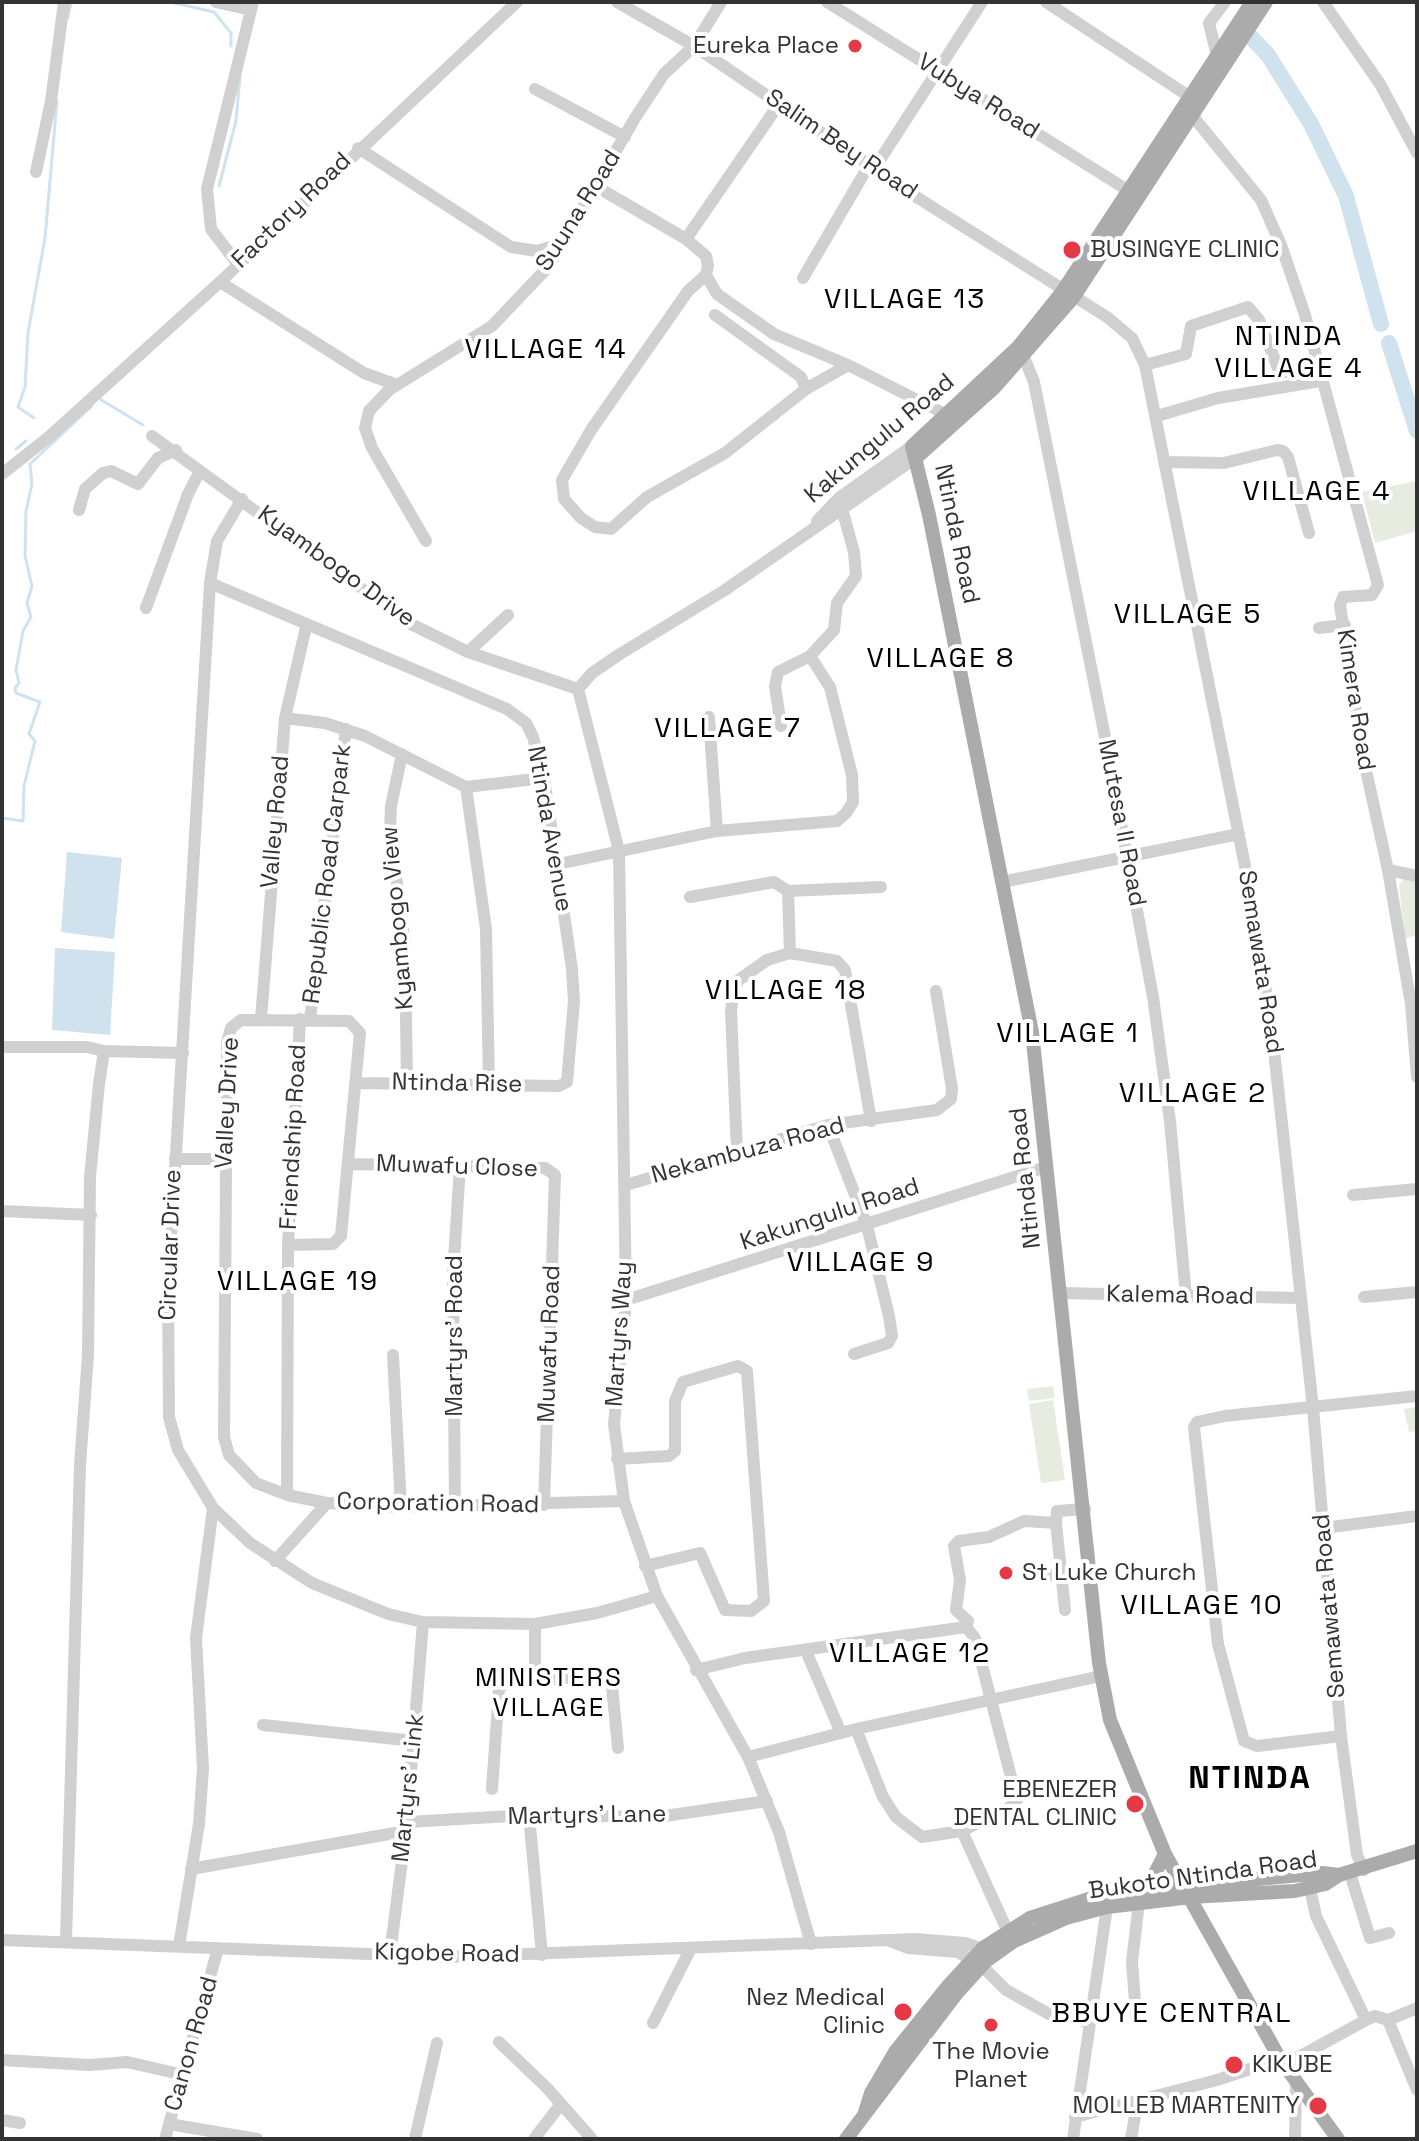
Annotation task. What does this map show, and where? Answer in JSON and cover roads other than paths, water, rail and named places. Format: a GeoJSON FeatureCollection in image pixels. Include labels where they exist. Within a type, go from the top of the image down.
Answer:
{"type":"FeatureCollection","features":[{"type":"Feature","properties":{"kind":"main road"},"geometry":{"type":"LineString","coordinates":[[1021,352],[1068,295],[1252,2]]}},
{"type":"Feature","properties":{"kind":"main road"},"geometry":{"type":"LineString","coordinates":[[1068,295],[1129,191],[1266,2]]}},
{"type":"Feature","properties":{"kind":"main road","name":"Kakungulu Road"},"geometry":{"type":"LineString","coordinates":[[915,452],[1021,352]]}},
{"type":"Feature","properties":{"kind":"main road","name":"Ntinda Road"},"geometry":{"type":"LineString","coordinates":[[915,452],[1032,1032],[1101,1676],[1110,1720],[1125,1763],[1165,1854],[1282,2062],[1338,2139]]}},
{"type":"Feature","properties":{"kind":"main road","name":"Bukoto Ntinda Road"},"geometry":{"type":"LineString","coordinates":[[1187,1891],[1310,1888],[1417,1851]]}},
{"type":"Feature","properties":{"kind":"main road"},"geometry":{"type":"LineString","coordinates":[[1138,1896],[1165,1854]]}},
{"type":"Feature","properties":{"kind":"main road","name":"Bukoto Ntinda Road"},"geometry":{"type":"LineString","coordinates":[[983,1958],[1007,1930],[1062,1906],[1323,1873],[1351,1873]]}},
{"type":"Feature","properties":{"kind":"main road","name":"Bukoto Ntinda Road"},"geometry":{"type":"LineString","coordinates":[[983,1958],[1035,1930],[1138,1896]]}},
{"type":"Feature","properties":{"kind":"main road"},"geometry":{"type":"LineString","coordinates":[[846,2139],[983,1958]]}},
{"type":"Feature","properties":{"kind":"street"},"geometry":{"type":"LineString","coordinates":[[36,172],[51,101],[64,2]]}},
{"type":"Feature","properties":{"kind":"street"},"geometry":{"type":"LineString","coordinates":[[216,2],[252,6],[207,189],[211,229],[237,263]]}},
{"type":"Feature","properties":{"kind":"street","name":"Factory Road"},"geometry":{"type":"LineString","coordinates":[[397,385],[364,373],[220,282],[358,148],[517,2]]}},
{"type":"Feature","properties":{"kind":"street","name":"Salim Bey Road"},"geometry":{"type":"LineString","coordinates":[[617,2],[694,46],[871,167],[1068,295]]}},
{"type":"Feature","properties":{"kind":"street","name":"Suuna Road"},"geometry":{"type":"LineString","coordinates":[[426,541],[372,448],[365,428],[369,411],[397,385],[492,326],[549,266],[664,74],[694,46],[721,2]]}},
{"type":"Feature","properties":{"kind":"street","name":"Vubya Road"},"geometry":{"type":"LineString","coordinates":[[827,2],[1129,191]]}},
{"type":"Feature","properties":{"kind":"street"},"geometry":{"type":"LineString","coordinates":[[803,278],[871,167],[982,2]]}},
{"type":"Feature","properties":{"kind":"street","name":"Kimera Road"},"geometry":{"type":"LineString","coordinates":[[1046,2],[1189,106],[1261,200],[1295,283],[1318,381],[1378,585],[1372,595],[1343,597],[1340,605],[1362,752],[1388,870],[1411,1004],[1417,1077]]}},
{"type":"Feature","properties":{"kind":"street"},"geometry":{"type":"LineString","coordinates":[[1217,56],[1209,23],[1225,2]]}},
{"type":"Feature","properties":{"kind":"street"},"geometry":{"type":"LineString","coordinates":[[1323,2],[1380,84],[1417,153]]}},
{"type":"Feature","properties":{"kind":"street"},"geometry":{"type":"LineString","coordinates":[[535,89],[625,137]]}},
{"type":"Feature","properties":{"kind":"street"},"geometry":{"type":"LineString","coordinates":[[686,239],[779,104]]}},
{"type":"Feature","properties":{"kind":"street"},"geometry":{"type":"LineString","coordinates":[[358,148],[511,247],[537,251],[566,242]]}},
{"type":"Feature","properties":{"kind":"street"},"geometry":{"type":"LineString","coordinates":[[597,187],[686,239],[706,256],[706,275],[717,294],[774,334],[848,365],[952,418]]}},
{"type":"Feature","properties":{"kind":"street"},"geometry":{"type":"LineString","coordinates":[[706,275],[688,291],[591,430],[562,480],[564,499],[581,518],[595,527],[611,529],[647,497],[725,453],[806,389],[848,365]]}},
{"type":"Feature","properties":{"kind":"street"},"geometry":{"type":"LineString","coordinates":[[2,474],[50,436],[220,282]]}},
{"type":"Feature","properties":{"kind":"street"},"geometry":{"type":"LineString","coordinates":[[688,291],[717,294]]}},
{"type":"Feature","properties":{"kind":"street","name":"Semawata Road"},"geometry":{"type":"LineString","coordinates":[[1068,295],[1132,338],[1145,365],[1167,462],[1239,834],[1271,1023],[1313,1408],[1341,1736],[1357,1855],[1351,1873],[1370,1938],[1389,1933]]}},
{"type":"Feature","properties":{"kind":"street"},"geometry":{"type":"LineString","coordinates":[[1145,365],[1186,354],[1191,326],[1248,307],[1259,320],[1280,373],[1309,367],[1318,381],[1218,398],[1157,416]]}},
{"type":"Feature","properties":{"kind":"street"},"geometry":{"type":"LineString","coordinates":[[715,315],[801,377],[806,389]]}},
{"type":"Feature","properties":{"kind":"street","name":"Mutesa II Road"},"geometry":{"type":"LineString","coordinates":[[1021,352],[1034,382],[1127,854],[1167,1095],[1186,1296]]}},
{"type":"Feature","properties":{"kind":"street","name":"Kyambogo Drive"},"geometry":{"type":"LineString","coordinates":[[152,436],[176,450],[200,471],[391,611],[468,652],[578,689]]}},
{"type":"Feature","properties":{"kind":"street"},"geometry":{"type":"LineString","coordinates":[[79,510],[85,489],[103,473],[111,471],[138,484],[158,458],[176,450]]}},
{"type":"Feature","properties":{"kind":"street"},"geometry":{"type":"LineString","coordinates":[[1167,462],[1224,463],[1283,451],[1288,457],[1309,533]]}},
{"type":"Feature","properties":{"kind":"street","name":"Kakungulu Road"},"geometry":{"type":"LineString","coordinates":[[578,689],[610,660],[725,590],[915,452]]}},
{"type":"Feature","properties":{"kind":"street"},"geometry":{"type":"LineString","coordinates":[[146,608],[188,494],[200,471]]}},
{"type":"Feature","properties":{"kind":"street","name":"Circular Drive"},"geometry":{"type":"LineString","coordinates":[[242,499],[217,541],[210,583],[168,1288],[169,1417],[178,1450],[213,1508],[231,1527],[275,1561],[357,1604],[423,1622],[535,1624],[597,1613],[657,1596]]}},
{"type":"Feature","properties":{"kind":"street"},"geometry":{"type":"LineString","coordinates":[[781,726],[775,686],[778,672],[810,656],[834,630],[837,603],[856,576],[842,504]]}},
{"type":"Feature","properties":{"kind":"street","name":"Ntinda Avenue"},"geometry":{"type":"LineString","coordinates":[[210,583],[306,627],[516,714],[533,737],[544,778],[558,864],[574,1001],[569,1075],[567,1082],[559,1086]]}},
{"type":"Feature","properties":{"kind":"street"},"geometry":{"type":"LineString","coordinates":[[468,652],[508,615]]}},
{"type":"Feature","properties":{"kind":"street"},"geometry":{"type":"LineString","coordinates":[[1319,628],[1345,625]]}},
{"type":"Feature","properties":{"kind":"street","name":"Valley Road"},"geometry":{"type":"LineString","coordinates":[[261,1019],[285,718],[306,627]]}},
{"type":"Feature","properties":{"kind":"street"},"geometry":{"type":"LineString","coordinates":[[558,864],[717,831],[837,821],[853,802],[852,775],[830,687],[810,656]]}},
{"type":"Feature","properties":{"kind":"street","name":"Martyrs Way"},"geometry":{"type":"LineString","coordinates":[[578,689],[619,851],[626,1300],[614,1424],[624,1501],[657,1596],[696,1670],[748,1757],[767,1801],[795,1882],[811,1944]]}},
{"type":"Feature","properties":{"kind":"street"},"geometry":{"type":"LineString","coordinates":[[709,717],[717,831]]}},
{"type":"Feature","properties":{"kind":"street"},"geometry":{"type":"LineString","coordinates":[[285,718],[346,729],[466,787],[544,778]]}},
{"type":"Feature","properties":{"kind":"street","name":"Republic Road Carpark"},"geometry":{"type":"LineString","coordinates":[[305,1019],[346,729]]}},
{"type":"Feature","properties":{"kind":"street","name":"Kyambogo View"},"geometry":{"type":"LineString","coordinates":[[402,754],[390,819],[405,944],[407,1083]]}},
{"type":"Feature","properties":{"kind":"street"},"geometry":{"type":"LineString","coordinates":[[466,787],[487,938],[489,1085]]}},
{"type":"Feature","properties":{"kind":"street"},"geometry":{"type":"LineString","coordinates":[[1002,882],[1127,854],[1239,834]]}},
{"type":"Feature","properties":{"kind":"street"},"geometry":{"type":"LineString","coordinates":[[1388,870],[1417,876]]}},
{"type":"Feature","properties":{"kind":"street"},"geometry":{"type":"LineString","coordinates":[[690,897],[774,882],[788,891],[881,887]]}},
{"type":"Feature","properties":{"kind":"street"},"geometry":{"type":"LineString","coordinates":[[788,891],[790,953]]}},
{"type":"Feature","properties":{"kind":"street"},"geometry":{"type":"LineString","coordinates":[[737,1152],[731,1011],[734,987],[767,960],[790,953],[837,961],[845,970],[871,1121]]}},
{"type":"Feature","properties":{"kind":"street","name":"Nekambuza Road"},"geometry":{"type":"LineString","coordinates":[[626,1185],[828,1125],[937,1110],[951,1099],[936,991]]}},
{"type":"Feature","properties":{"kind":"street","name":"Valley Drive"},"geometry":{"type":"LineString","coordinates":[[225,1447],[224,1159],[227,1042],[235,1022],[261,1019],[343,1020],[357,1027],[356,1083],[350,1164],[338,1240],[333,1244],[288,1245]]}},
{"type":"Feature","properties":{"kind":"street","name":"Friendship Road"},"geometry":{"type":"LineString","coordinates":[[287,1495],[288,1245],[305,1019]]}},
{"type":"Feature","properties":{"kind":"street"},"geometry":{"type":"LineString","coordinates":[[2,1047],[87,1047],[104,1051],[183,1053]]}},
{"type":"Feature","properties":{"kind":"street"},"geometry":{"type":"LineString","coordinates":[[66,1940],[91,1164],[104,1051]]}},
{"type":"Feature","properties":{"kind":"street","name":"Ntinda Rise"},"geometry":{"type":"LineString","coordinates":[[356,1083],[559,1086]]}},
{"type":"Feature","properties":{"kind":"street"},"geometry":{"type":"LineString","coordinates":[[828,1125],[867,1226],[892,1336],[882,1346],[854,1354]]}},
{"type":"Feature","properties":{"kind":"street"},"geometry":{"type":"LineString","coordinates":[[175,1159],[224,1159]]}},
{"type":"Feature","properties":{"kind":"street","name":"Muwafu Close"},"geometry":{"type":"LineString","coordinates":[[350,1164],[545,1168],[555,1175],[556,1183]]}},
{"type":"Feature","properties":{"kind":"street","name":"Martyrs' Road"},"geometry":{"type":"LineString","coordinates":[[455,1506],[453,1275],[460,1166]]}},
{"type":"Feature","properties":{"kind":"street","name":"Kakungulu Road"},"geometry":{"type":"LineString","coordinates":[[626,1300],[1046,1167]]}},
{"type":"Feature","properties":{"kind":"street","name":"Muwafu Road"},"geometry":{"type":"LineString","coordinates":[[544,1505],[556,1183]]}},
{"type":"Feature","properties":{"kind":"street"},"geometry":{"type":"LineString","coordinates":[[1353,1195],[1417,1189]]}},
{"type":"Feature","properties":{"kind":"street"},"geometry":{"type":"LineString","coordinates":[[2,1211],[91,1215]]}},
{"type":"Feature","properties":{"kind":"street"},"geometry":{"type":"LineString","coordinates":[[1364,1297],[1417,1292]]}},
{"type":"Feature","properties":{"kind":"street","name":"Kalema Road"},"geometry":{"type":"LineString","coordinates":[[1059,1293],[1301,1298]]}},
{"type":"Feature","properties":{"kind":"street"},"geometry":{"type":"LineString","coordinates":[[393,1355],[401,1507]]}},
{"type":"Feature","properties":{"kind":"street"},"geometry":{"type":"LineString","coordinates":[[617,1459],[669,1456],[675,1451],[675,1401],[683,1382],[738,1366],[747,1371],[764,1601],[751,1611],[725,1610],[700,1553],[645,1566]]}},
{"type":"Feature","properties":{"kind":"street"},"geometry":{"type":"LineString","coordinates":[[1341,1736],[1257,1746],[1244,1741],[1218,1644],[1194,1427],[1197,1422],[1225,1416],[1417,1396]]}},
{"type":"Feature","properties":{"kind":"street","name":"Corporation Road"},"geometry":{"type":"LineString","coordinates":[[225,1447],[248,1478],[287,1495],[327,1503],[401,1507],[624,1501]]}},
{"type":"Feature","properties":{"kind":"street"},"geometry":{"type":"LineString","coordinates":[[275,1561],[327,1503]]}},
{"type":"Feature","properties":{"kind":"street"},"geometry":{"type":"LineString","coordinates":[[179,1946],[203,1769],[196,1664],[198,1602],[213,1508]]}},
{"type":"Feature","properties":{"kind":"street"},"geometry":{"type":"LineString","coordinates":[[1065,1610],[1057,1511],[1085,1509]]}},
{"type":"Feature","properties":{"kind":"street"},"geometry":{"type":"LineString","coordinates":[[1323,1528],[1417,1516]]}},
{"type":"Feature","properties":{"kind":"street"},"geometry":{"type":"LineString","coordinates":[[966,1627],[968,1621],[956,1610],[960,1580],[954,1546],[959,1541],[989,1537],[1024,1521],[1056,1523]]}},
{"type":"Feature","properties":{"kind":"street"},"geometry":{"type":"LineString","coordinates":[[1045,1576],[1062,1574]]}},
{"type":"Feature","properties":{"kind":"street","name":"Martyrs' Link"},"geometry":{"type":"LineString","coordinates":[[390,1954],[406,1826],[423,1622]]}},
{"type":"Feature","properties":{"kind":"street"},"geometry":{"type":"LineString","coordinates":[[535,1624],[535,1678]]}},
{"type":"Feature","properties":{"kind":"street"},"geometry":{"type":"LineString","coordinates":[[696,1670],[745,1658],[966,1627]]}},
{"type":"Feature","properties":{"kind":"street"},"geometry":{"type":"LineString","coordinates":[[856,1729],[873,1777],[896,1817],[922,1837],[962,1831],[1010,1807],[1017,1800],[975,1638],[966,1627]]}},
{"type":"Feature","properties":{"kind":"street"},"geometry":{"type":"LineString","coordinates":[[806,1651],[841,1733]]}},
{"type":"Feature","properties":{"kind":"street"},"geometry":{"type":"LineString","coordinates":[[492,1789],[499,1689],[507,1681],[605,1676],[612,1686],[618,1748]]}},
{"type":"Feature","properties":{"kind":"street"},"geometry":{"type":"LineString","coordinates":[[748,1757],[856,1729],[1101,1676]]}},
{"type":"Feature","properties":{"kind":"street"},"geometry":{"type":"LineString","coordinates":[[263,1725],[414,1741]]}},
{"type":"Feature","properties":{"kind":"street","name":"Martyrs' Lane"},"geometry":{"type":"LineString","coordinates":[[191,1869],[406,1826],[529,1815],[658,1817],[767,1801]]}},
{"type":"Feature","properties":{"kind":"street"},"geometry":{"type":"LineString","coordinates":[[529,1815],[542,1955]]}},
{"type":"Feature","properties":{"kind":"street"},"geometry":{"type":"LineString","coordinates":[[962,1831],[1007,1930]]}},
{"type":"Feature","properties":{"kind":"street"},"geometry":{"type":"LineString","coordinates":[[1310,1888],[1316,1916],[1366,2020]]}},
{"type":"Feature","properties":{"kind":"street"},"geometry":{"type":"LineString","coordinates":[[1136,2016],[1132,1962],[1138,1896]]}},
{"type":"Feature","properties":{"kind":"street"},"geometry":{"type":"LineString","coordinates":[[1073,2139],[1107,1907]]}},
{"type":"Feature","properties":{"kind":"street","name":"Kigobe Road"},"geometry":{"type":"LineString","coordinates":[[2,1940],[390,1954],[542,1955],[892,1942],[908,1948],[947,1950],[983,1958]]}},
{"type":"Feature","properties":{"kind":"street","name":"Canon Road"},"geometry":{"type":"LineString","coordinates":[[165,2139],[218,1948]]}},
{"type":"Feature","properties":{"kind":"street"},"geometry":{"type":"LineString","coordinates":[[653,2023],[690,1950]]}},
{"type":"Feature","properties":{"kind":"street"},"geometry":{"type":"LineString","coordinates":[[983,1958],[1006,1990],[1049,2014],[1090,2022]]}},
{"type":"Feature","properties":{"kind":"street"},"geometry":{"type":"LineString","coordinates":[[1075,2117],[1282,2062],[1375,2016],[1388,2020],[1417,2008]]}},
{"type":"Feature","properties":{"kind":"street"},"geometry":{"type":"LineString","coordinates":[[1388,2020],[1417,2090]]}},
{"type":"Feature","properties":{"kind":"street"},"geometry":{"type":"LineString","coordinates":[[499,2042],[561,2104],[588,2137]]}},
{"type":"Feature","properties":{"kind":"street"},"geometry":{"type":"LineString","coordinates":[[415,2139],[437,2043]]}},
{"type":"Feature","properties":{"kind":"street"},"geometry":{"type":"LineString","coordinates":[[2,2060],[90,2065],[127,2062],[184,2075]]}},
{"type":"Feature","properties":{"kind":"street"},"geometry":{"type":"LineString","coordinates":[[1295,2139],[1296,2082]]}},
{"type":"Feature","properties":{"kind":"street"},"geometry":{"type":"LineString","coordinates":[[1131,2139],[1136,2110],[1133,2103]]}},
{"type":"Feature","properties":{"kind":"street"},"geometry":{"type":"LineString","coordinates":[[534,2139],[561,2104]]}},
{"type":"Feature","properties":{"kind":"street"},"geometry":{"type":"LineString","coordinates":[[2,2120],[20,2123]]}},
{"type":"Feature","properties":{"kind":"street"},"geometry":{"type":"LineString","coordinates":[[169,2124],[235,2138],[257,2139]]}},
{"type":"Feature","properties":{"kind":"water"},"geometry":{"type":"Polygon","coordinates":[[[67,852],[122,858],[114,939],[61,932],[67,852]]]}},
{"type":"Feature","properties":{"kind":"water"},"geometry":{"type":"Polygon","coordinates":[[[55,948],[115,952],[110,1035],[52,1030],[55,948]]]}},
{"type":"Feature","properties":{"kind":"waterway"},"geometry":{"type":"LineString","coordinates":[[68,18],[71,2]]}},
{"type":"Feature","properties":{"kind":"waterway"},"geometry":{"type":"LineString","coordinates":[[170,2],[214,12],[231,33],[231,46]]}},
{"type":"Feature","properties":{"kind":"waterway"},"geometry":{"type":"LineString","coordinates":[[1251,37],[1268,55],[1311,124],[1346,196],[1381,324]]}},
{"type":"Feature","properties":{"kind":"waterway"},"geometry":{"type":"LineString","coordinates":[[219,186],[236,121],[240,76]]}},
{"type":"Feature","properties":{"kind":"waterway"},"geometry":{"type":"LineString","coordinates":[[34,418],[18,407],[25,387],[28,333],[45,238],[57,101]]}},
{"type":"Feature","properties":{"kind":"waterway"},"geometry":{"type":"LineString","coordinates":[[1389,343],[1417,431]]}},
{"type":"Feature","properties":{"kind":"waterway"},"geometry":{"type":"LineString","coordinates":[[98,398],[143,425]]}},
{"type":"Feature","properties":{"kind":"waterway"},"geometry":{"type":"LineString","coordinates":[[2,818],[23,821],[24,786],[35,741],[29,734],[40,702],[16,693],[15,688],[19,683],[16,670],[23,631],[31,617],[27,603],[32,586],[25,556],[26,511],[32,484],[30,464],[92,406]]}},
{"type":"Feature","properties":{"kind":"waterway"},"geometry":{"type":"LineString","coordinates":[[16,449],[26,441]]}},
{"type":"Feature","properties":{"kind":"place","name":"Eureka Place"},"geometry":{"type":"Point","coordinates":[855,46]}},
{"type":"Feature","properties":{"kind":"place","name":"BUSINGYE CLINIC"},"geometry":{"type":"Point","coordinates":[1072,250]}},
{"type":"Feature","properties":{"kind":"place","name":"St Luke Church"},"geometry":{"type":"Point","coordinates":[1006,1573]}},
{"type":"Feature","properties":{"kind":"place","name":"EBENEZER DENTAL CLINIC"},"geometry":{"type":"Point","coordinates":[1135,1804]}},
{"type":"Feature","properties":{"kind":"place","name":"Nez Medical Clinic"},"geometry":{"type":"Point","coordinates":[903,2012]}},
{"type":"Feature","properties":{"kind":"place","name":"The Movie Planet"},"geometry":{"type":"Point","coordinates":[991,2025]}},
{"type":"Feature","properties":{"kind":"place","name":"KIKUBE"},"geometry":{"type":"Point","coordinates":[1234,2065]}},
{"type":"Feature","properties":{"kind":"place","name":"MOLLEB MARTENITY"},"geometry":{"type":"Point","coordinates":[1318,2106]}},
{"type":"Feature","properties":{"kind":"district","name":"VILLAGE 13"},"geometry":{"type":"Point","coordinates":[905,300]}},
{"type":"Feature","properties":{"kind":"district","name":"VILLAGE 14"},"geometry":{"type":"Point","coordinates":[546,350]}},
{"type":"Feature","properties":{"kind":"district","name":"NTINDA VILLAGE 4"},"geometry":{"type":"Point","coordinates":[1289,353]}},
{"type":"Feature","properties":{"kind":"district","name":"VILLAGE 4"},"geometry":{"type":"Point","coordinates":[1317,492]}},
{"type":"Feature","properties":{"kind":"district","name":"VILLAGE 5"},"geometry":{"type":"Point","coordinates":[1188,615]}},
{"type":"Feature","properties":{"kind":"district","name":"VILLAGE 8"},"geometry":{"type":"Point","coordinates":[941,659]}},
{"type":"Feature","properties":{"kind":"district","name":"VILLAGE 7"},"geometry":{"type":"Point","coordinates":[728,729]}},
{"type":"Feature","properties":{"kind":"district","name":"VILLAGE 18"},"geometry":{"type":"Point","coordinates":[786,991]}},
{"type":"Feature","properties":{"kind":"district","name":"VILLAGE 1"},"geometry":{"type":"Point","coordinates":[1068,1034]}},
{"type":"Feature","properties":{"kind":"district","name":"VILLAGE 2"},"geometry":{"type":"Point","coordinates":[1193,1094]}},
{"type":"Feature","properties":{"kind":"district","name":"VILLAGE 9"},"geometry":{"type":"Point","coordinates":[861,1263]}},
{"type":"Feature","properties":{"kind":"district","name":"VILLAGE 19"},"geometry":{"type":"Point","coordinates":[298,1282]}},
{"type":"Feature","properties":{"kind":"district","name":"VILLAGE 10"},"geometry":{"type":"Point","coordinates":[1202,1606]}},
{"type":"Feature","properties":{"kind":"district","name":"VILLAGE 12"},"geometry":{"type":"Point","coordinates":[910,1654]}},
{"type":"Feature","properties":{"kind":"district","name":"MINISTERS VILLAGE"},"geometry":{"type":"Point","coordinates":[549,1694]}},
{"type":"Feature","properties":{"kind":"district","name":"NTINDA"},"geometry":{"type":"Point","coordinates":[1250,1779]}},
{"type":"Feature","properties":{"kind":"district","name":"BBUYE CENTRAL"},"geometry":{"type":"Point","coordinates":[1172,2014]}}]}
